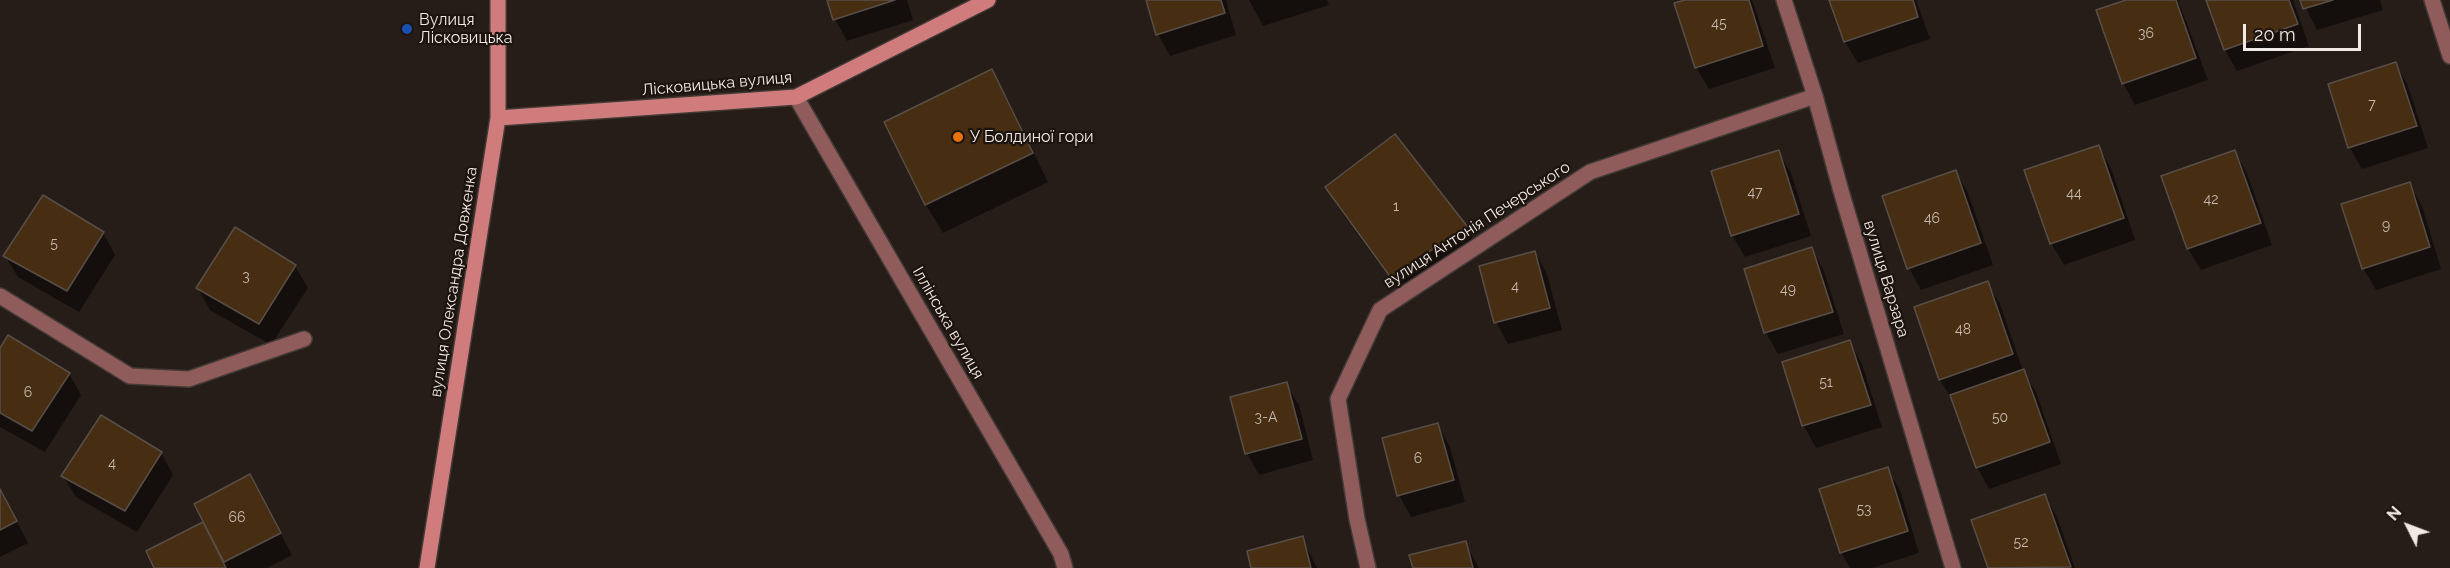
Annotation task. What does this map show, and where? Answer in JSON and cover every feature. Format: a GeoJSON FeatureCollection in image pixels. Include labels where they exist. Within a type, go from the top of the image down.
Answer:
{"type":"FeatureCollection","features":[{"type":"Feature","properties":{"kind":"main road","name":"вулиця Олександра Довженка"},"geometry":{"type":"LineString","coordinates":[[427,568],[498,118],[498,0]]}},
{"type":"Feature","properties":{"kind":"main road","name":"Лісковицька вулиця"},"geometry":{"type":"LineString","coordinates":[[498,118],[796,97],[988,0]]}},
{"type":"Feature","properties":{"kind":"street","name":"вулиця Варзара"},"geometry":{"type":"LineString","coordinates":[[1784,0],[1815,96],[1953,568]]}},
{"type":"Feature","properties":{"kind":"street"},"geometry":{"type":"LineString","coordinates":[[2432,0],[2450,56]]}},
{"type":"Feature","properties":{"kind":"street","name":"вулиця Антонія Печерського"},"geometry":{"type":"LineString","coordinates":[[1368,568],[1357,519],[1338,399],[1380,310],[1590,172],[1815,96]]}},
{"type":"Feature","properties":{"kind":"street","name":"Іллінська вулиця"},"geometry":{"type":"LineString","coordinates":[[796,97],[1060,554],[1065,568]]}},
{"type":"Feature","properties":{"kind":"street"},"geometry":{"type":"LineString","coordinates":[[0,296],[130,376],[189,379],[304,339]]}},
{"type":"Feature","properties":{"kind":"building"},"geometry":{"type":"Polygon","coordinates":[[[827,0],[895,0],[833,20],[827,0]]]}},
{"type":"Feature","properties":{"kind":"building"},"geometry":{"type":"Polygon","coordinates":[[[1146,0],[1221,0],[1225,13],[1156,35],[1146,0]]]}},
{"type":"Feature","properties":{"kind":"building"},"geometry":{"type":"Polygon","coordinates":[[[1685,0],[1749,0],[1763,46],[1695,68],[1674,3],[1685,0]]]}},
{"type":"Feature","properties":{"kind":"building"},"geometry":{"type":"Polygon","coordinates":[[[1829,0],[1913,0],[1918,17],[1844,42],[1829,0]]]}},
{"type":"Feature","properties":{"kind":"building"},"geometry":{"type":"Polygon","coordinates":[[[2126,0],[2176,0],[2196,58],[2122,84],[2096,10],[2126,0]]]}},
{"type":"Feature","properties":{"kind":"building"},"geometry":{"type":"Polygon","coordinates":[[[2206,0],[2289,0],[2298,24],[2224,50],[2206,0]]]}},
{"type":"Feature","properties":{"kind":"building"},"geometry":{"type":"Polygon","coordinates":[[[2300,0],[2333,0],[2303,9],[2300,0]]]}},
{"type":"Feature","properties":{"kind":"building"},"geometry":{"type":"Polygon","coordinates":[[[2396,62],[2417,126],[2348,148],[2328,84],[2396,62]]]}},
{"type":"Feature","properties":{"kind":"building","name":"У Болдиної гори"},"geometry":{"type":"Polygon","coordinates":[[[992,69],[1033,153],[925,205],[884,122],[992,69]]]}},
{"type":"Feature","properties":{"kind":"building"},"geometry":{"type":"Polygon","coordinates":[[[1395,134],[1467,226],[1391,278],[1325,187],[1395,134]]]}},
{"type":"Feature","properties":{"kind":"building"},"geometry":{"type":"Polygon","coordinates":[[[2099,145],[2124,218],[2050,244],[2024,170],[2099,145]]]}},
{"type":"Feature","properties":{"kind":"building"},"geometry":{"type":"Polygon","coordinates":[[[1779,150],[1799,214],[1731,236],[1711,171],[1779,150]]]}},
{"type":"Feature","properties":{"kind":"building"},"geometry":{"type":"Polygon","coordinates":[[[2235,150],[2261,223],[2187,249],[2161,176],[2235,150]]]}},
{"type":"Feature","properties":{"kind":"building"},"geometry":{"type":"Polygon","coordinates":[[[1956,170],[1981,243],[1907,269],[1882,196],[1956,170]]]}},
{"type":"Feature","properties":{"kind":"building"},"geometry":{"type":"Polygon","coordinates":[[[2410,182],[2430,247],[2362,269],[2341,204],[2410,182]]]}},
{"type":"Feature","properties":{"kind":"building"},"geometry":{"type":"Polygon","coordinates":[[[43,195],[104,232],[67,291],[3,256],[43,195]]]}},
{"type":"Feature","properties":{"kind":"building"},"geometry":{"type":"Polygon","coordinates":[[[235,227],[296,265],[259,324],[196,288],[235,227]]]}},
{"type":"Feature","properties":{"kind":"building"},"geometry":{"type":"Polygon","coordinates":[[[1812,247],[1833,312],[1764,333],[1744,269],[1812,247]]]}},
{"type":"Feature","properties":{"kind":"building"},"geometry":{"type":"Polygon","coordinates":[[[1535,251],[1550,308],[1494,323],[1479,266],[1535,251]]]}},
{"type":"Feature","properties":{"kind":"building"},"geometry":{"type":"Polygon","coordinates":[[[1988,281],[2013,354],[1939,380],[1914,307],[1988,281]]]}},
{"type":"Feature","properties":{"kind":"building"},"geometry":{"type":"Polygon","coordinates":[[[8,335],[70,373],[32,431],[0,413],[0,348],[8,335]]]}},
{"type":"Feature","properties":{"kind":"building"},"geometry":{"type":"Polygon","coordinates":[[[1850,340],[1871,405],[1802,426],[1782,362],[1850,340]]]}},
{"type":"Feature","properties":{"kind":"building"},"geometry":{"type":"Polygon","coordinates":[[[2024,369],[2050,442],[1976,468],[1950,395],[2024,369]]]}},
{"type":"Feature","properties":{"kind":"building"},"geometry":{"type":"Polygon","coordinates":[[[1287,382],[1302,439],[1245,454],[1230,397],[1287,382]]]}},
{"type":"Feature","properties":{"kind":"building"},"geometry":{"type":"Polygon","coordinates":[[[101,415],[162,452],[125,511],[61,476],[101,415]]]}},
{"type":"Feature","properties":{"kind":"building"},"geometry":{"type":"Polygon","coordinates":[[[1438,423],[1454,480],[1397,496],[1382,438],[1438,423]]]}},
{"type":"Feature","properties":{"kind":"building"},"geometry":{"type":"Polygon","coordinates":[[[1888,467],[1908,531],[1840,553],[1819,489],[1888,467]]]}},
{"type":"Feature","properties":{"kind":"building"},"geometry":{"type":"Polygon","coordinates":[[[250,474],[281,533],[224,562],[194,504],[250,474]]]}},
{"type":"Feature","properties":{"kind":"building"},"geometry":{"type":"Polygon","coordinates":[[[0,489],[17,521],[0,530],[0,489]]]}},
{"type":"Feature","properties":{"kind":"building"},"geometry":{"type":"Polygon","coordinates":[[[2045,494],[2071,567],[1988,568],[1971,520],[2045,494]]]}},
{"type":"Feature","properties":{"kind":"building"},"geometry":{"type":"Polygon","coordinates":[[[203,522],[226,568],[154,568],[146,551],[203,522]]]}},
{"type":"Feature","properties":{"kind":"building"},"geometry":{"type":"Polygon","coordinates":[[[1303,536],[1311,568],[1251,568],[1247,551],[1303,536]]]}},
{"type":"Feature","properties":{"kind":"building"},"geometry":{"type":"Polygon","coordinates":[[[1466,541],[1473,568],[1413,568],[1409,555],[1466,541]]]}},
{"type":"Feature","properties":{"kind":"place","name":"Вулиця Лісковицька"},"geometry":{"type":"Point","coordinates":[407,29]}},
{"type":"Feature","properties":{"kind":"place","name":"У Болдиної гори"},"geometry":{"type":"Point","coordinates":[958,137]}}]}
